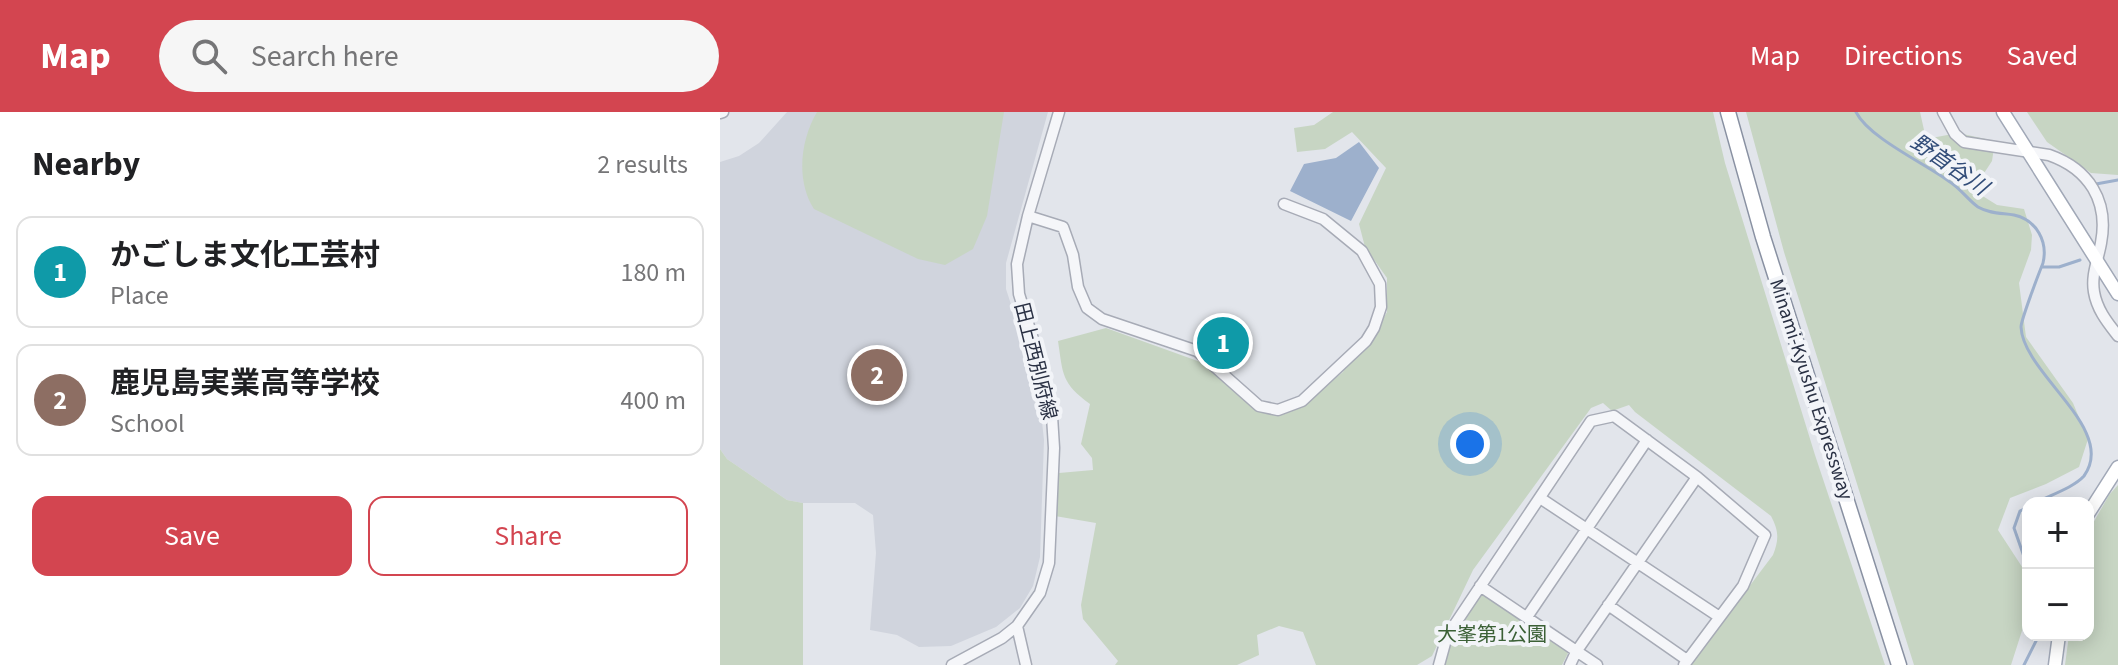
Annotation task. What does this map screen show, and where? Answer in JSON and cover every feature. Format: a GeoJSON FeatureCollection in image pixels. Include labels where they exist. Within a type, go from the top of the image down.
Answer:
{"type":"FeatureCollection","features":[{"type":"Feature","properties":{"kind":"highway","name":"Minami-Kyushu Expressway"},"geometry":{"type":"LineString","coordinates":[[1728,112],[1763,237],[1899,665]]}},
{"type":"Feature","properties":{"kind":"main road"},"geometry":{"type":"LineString","coordinates":[[2003,112],[2118,294]]}},
{"type":"Feature","properties":{"kind":"main road"},"geometry":{"type":"LineString","coordinates":[[2094,505],[2118,467]]}},
{"type":"Feature","properties":{"kind":"main road"},"geometry":{"type":"LineString","coordinates":[[2055,665],[2058,641]]}},
{"type":"Feature","properties":{"kind":"street","name":"田上西別府線"},"geometry":{"type":"LineString","coordinates":[[952,665],[1002,638],[1017,626],[1040,593],[1049,563],[1054,448],[1047,389],[1019,294],[1017,264],[1059,112]]}},
{"type":"Feature","properties":{"kind":"street"},"geometry":{"type":"LineString","coordinates":[[1943,112],[1955,134],[1964,142],[2062,160],[2083,175],[2099,196],[2104,219],[2096,258],[2094,290],[2097,305],[2118,336]]}},
{"type":"Feature","properties":{"kind":"street"},"geometry":{"type":"LineString","coordinates":[[1028,216],[1063,227],[1073,255],[1078,287],[1087,308],[1102,319],[1197,351],[1259,406],[1278,410],[1302,401],[1366,341],[1381,307],[1380,284],[1362,251],[1323,219],[1284,204]]}},
{"type":"Feature","properties":{"kind":"street"},"geometry":{"type":"LineString","coordinates":[[1439,665],[1447,636],[1591,421],[1614,416],[1697,477],[1765,535],[1743,586],[1685,662],[1608,605]]}},
{"type":"Feature","properties":{"kind":"street"},"geometry":{"type":"LineString","coordinates":[[1527,617],[1647,440]]}},
{"type":"Feature","properties":{"kind":"street"},"geometry":{"type":"LineString","coordinates":[[1570,665],[1697,477]]}},
{"type":"Feature","properties":{"kind":"street"},"geometry":{"type":"LineString","coordinates":[[1540,498],[1718,616]]}},
{"type":"Feature","properties":{"kind":"street"},"geometry":{"type":"LineString","coordinates":[[1480,586],[1597,665]]}},
{"type":"Feature","properties":{"kind":"street"},"geometry":{"type":"LineString","coordinates":[[1017,626],[1026,665]]}},
{"type":"Feature","properties":{"kind":"shaded area"},"geometry":{"type":"Polygon","coordinates":[[[787,112],[1048,112],[1006,263],[1006,289],[1030,363],[1041,413],[1044,440],[1040,557],[1033,586],[1020,608],[996,627],[951,646],[919,647],[897,635],[870,630],[876,553],[873,515],[855,503],[787,500],[727,459],[720,449],[720,162],[739,156],[759,143],[787,112]]]}},
{"type":"Feature","properties":{"kind":"green space"},"geometry":{"type":"Polygon","coordinates":[[[817,112],[1004,112],[987,216],[973,249],[945,265],[918,259],[814,209],[804,186],[802,161],[807,135],[817,112]]]}},
{"type":"Feature","properties":{"kind":"green space"},"geometry":{"type":"Polygon","coordinates":[[[1333,112],[1713,112],[1725,163],[1815,455],[1885,665],[1690,665],[1773,555],[1777,540],[1776,526],[1771,516],[1629,405],[1612,411],[1603,403],[1591,408],[1473,570],[1432,656],[1417,665],[1316,665],[1303,632],[1279,626],[1257,635],[1259,655],[1237,665],[1115,665],[1118,661],[1083,619],[1081,605],[1096,523],[1055,516],[1059,473],[1093,470],[1092,458],[1081,444],[1090,404],[1068,384],[1058,341],[1106,328],[1206,364],[1251,406],[1278,413],[1308,400],[1343,372],[1353,351],[1370,342],[1387,312],[1387,278],[1365,247],[1359,224],[1386,168],[1352,132],[1325,149],[1297,152],[1294,128],[1314,125],[1333,112]]]}},
{"type":"Feature","properties":{"kind":"green space"},"geometry":{"type":"Polygon","coordinates":[[[1746,112],[1920,112],[1926,139],[1958,133],[1995,141],[1992,161],[1973,190],[1997,205],[2024,209],[2032,235],[2031,250],[2019,283],[2026,337],[2073,403],[2088,439],[2079,467],[2010,498],[1998,530],[2022,567],[2022,631],[2011,665],[1914,665],[1784,252],[1746,112]]]}},
{"type":"Feature","properties":{"kind":"green space"},"geometry":{"type":"Polygon","coordinates":[[[2027,112],[2118,112],[2118,175],[2091,173],[2047,142],[2027,112]]]}},
{"type":"Feature","properties":{"kind":"green space"},"geometry":{"type":"Polygon","coordinates":[[[720,449],[727,459],[787,500],[803,503],[803,665],[720,665],[720,449]]]}},
{"type":"Feature","properties":{"kind":"green space"},"geometry":{"type":"Polygon","coordinates":[[[2118,485],[2118,665],[2065,665],[2068,641],[2094,641],[2094,521],[2118,485]]]}},
{"type":"Feature","properties":{"kind":"green space","name":"大峯第1公園"},"geometry":{"type":"Polygon","coordinates":[[[1486,594],[1569,651],[1562,665],[1444,665],[1454,634],[1480,595],[1486,594]]]}},
{"type":"Feature","properties":{"kind":"water"},"geometry":{"type":"Polygon","coordinates":[[[1359,142],[1379,168],[1351,221],[1290,191],[1304,164],[1336,158],[1359,142]]]}},
{"type":"Feature","properties":{"kind":"waterway","name":"野首谷川"},"geometry":{"type":"LineString","coordinates":[[1856,112],[1873,131],[1954,185],[1978,207],[2022,218],[2039,233],[2044,247],[2043,263],[2021,327],[2036,364],[2080,421],[2089,440],[2091,458],[2084,476],[2048,497]]}},
{"type":"Feature","properties":{"kind":"waterway"},"geometry":{"type":"LineString","coordinates":[[2096,184],[2118,180]]}},
{"type":"Feature","properties":{"kind":"waterway"},"geometry":{"type":"LineString","coordinates":[[2042,267],[2059,267],[2080,260]]}},
{"type":"Feature","properties":{"kind":"waterway","name":"野首谷川"},"geometry":{"type":"LineString","coordinates":[[2022,510],[2014,528],[2022,551]]}},
{"type":"Feature","properties":{"kind":"waterway","name":"野首谷川"},"geometry":{"type":"LineString","coordinates":[[2024,665],[2036,641]]}},
{"type":"Feature","properties":{"kind":"place","name":"かごしま文化工芸村"},"geometry":{"type":"Point","coordinates":[1223,343]}},
{"type":"Feature","properties":{"kind":"place","name":"鹿児島実業高等学校"},"geometry":{"type":"Point","coordinates":[877,375]}}]}
